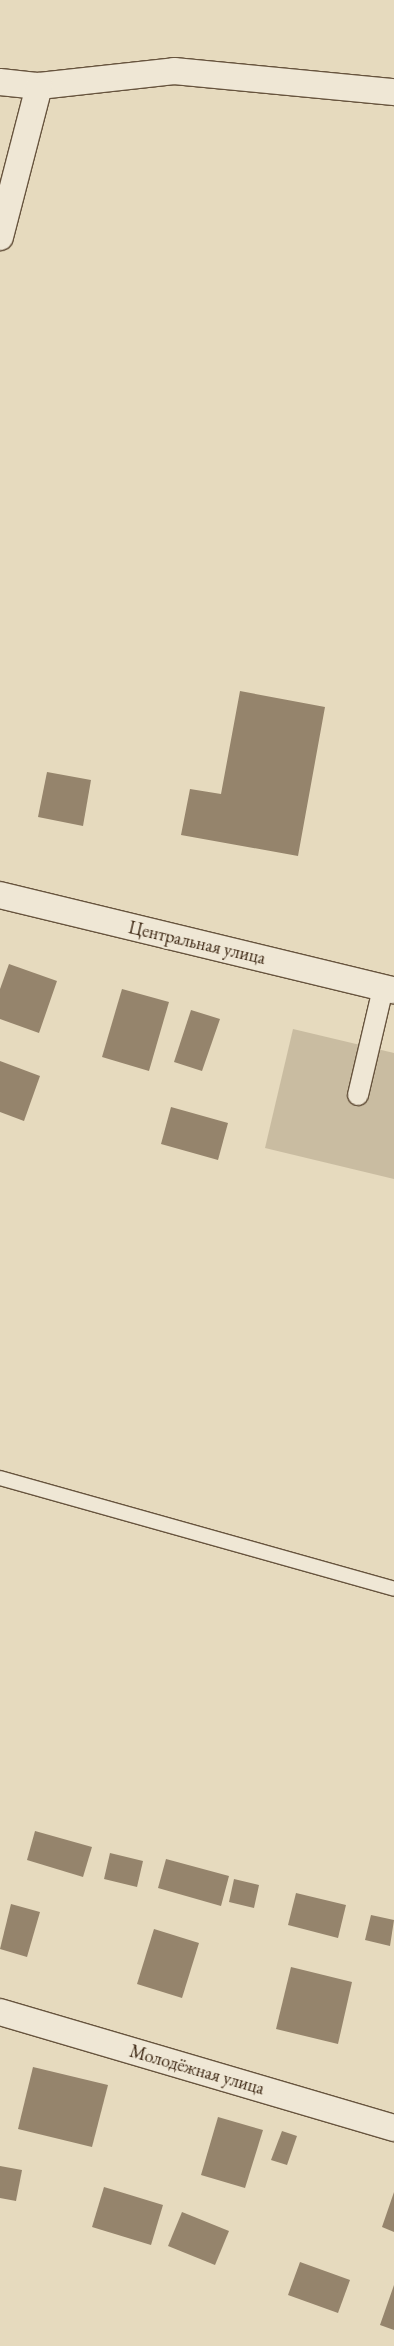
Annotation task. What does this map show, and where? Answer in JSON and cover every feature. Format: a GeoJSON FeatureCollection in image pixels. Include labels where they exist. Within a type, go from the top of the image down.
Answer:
{"type":"FeatureCollection","features":[{"type":"Feature","properties":{"kind":"street"},"geometry":{"type":"LineString","coordinates":[[0,82],[38,86],[174,71],[394,92]]}},
{"type":"Feature","properties":{"kind":"street"},"geometry":{"type":"LineString","coordinates":[[0,237],[38,86]]}},
{"type":"Feature","properties":{"kind":"street","name":"Центральная улица"},"geometry":{"type":"LineString","coordinates":[[0,895],[389,989]]}},
{"type":"Feature","properties":{"kind":"street"},"geometry":{"type":"LineString","coordinates":[[358,1095],[389,989]]}},
{"type":"Feature","properties":{"kind":"street","name":"Молодёжная улица"},"geometry":{"type":"LineString","coordinates":[[0,2012],[394,2128]]}},
{"type":"Feature","properties":{"kind":"lane"},"geometry":{"type":"LineString","coordinates":[[0,1478],[394,1589]]}},
{"type":"Feature","properties":{"kind":"shaded area"},"geometry":{"type":"Polygon","coordinates":[[[293,1029],[394,1053],[394,1179],[265,1148],[293,1029]]]}},
{"type":"Feature","properties":{"kind":"building"},"geometry":{"type":"Polygon","coordinates":[[[240,691],[325,707],[298,856],[181,835],[190,789],[221,794],[240,691]]]}},
{"type":"Feature","properties":{"kind":"building"},"geometry":{"type":"Polygon","coordinates":[[[47,772],[91,780],[83,826],[38,817],[47,772]]]}},
{"type":"Feature","properties":{"kind":"building"},"geometry":{"type":"Polygon","coordinates":[[[9,964],[57,981],[39,1033],[0,1019],[0,989],[9,964]]]}},
{"type":"Feature","properties":{"kind":"building"},"geometry":{"type":"Polygon","coordinates":[[[122,989],[169,1002],[149,1071],[102,1057],[122,989]]]}},
{"type":"Feature","properties":{"kind":"building"},"geometry":{"type":"Polygon","coordinates":[[[191,1010],[220,1019],[202,1071],[174,1062],[191,1010]]]}},
{"type":"Feature","properties":{"kind":"building"},"geometry":{"type":"Polygon","coordinates":[[[0,1061],[40,1076],[24,1121],[0,1112],[0,1061]]]}},
{"type":"Feature","properties":{"kind":"building"},"geometry":{"type":"Polygon","coordinates":[[[171,1107],[228,1123],[218,1160],[161,1144],[171,1107]]]}},
{"type":"Feature","properties":{"kind":"building"},"geometry":{"type":"Polygon","coordinates":[[[35,1831],[92,1847],[83,1877],[27,1860],[35,1831]]]}},
{"type":"Feature","properties":{"kind":"building"},"geometry":{"type":"Polygon","coordinates":[[[110,1853],[143,1861],[137,1887],[104,1879],[110,1853]]]}},
{"type":"Feature","properties":{"kind":"building"},"geometry":{"type":"Polygon","coordinates":[[[166,1859],[229,1876],[221,1906],[158,1888],[166,1859]]]}},
{"type":"Feature","properties":{"kind":"building"},"geometry":{"type":"Polygon","coordinates":[[[234,1879],[259,1885],[254,1908],[229,1902],[234,1879]]]}},
{"type":"Feature","properties":{"kind":"building"},"geometry":{"type":"Polygon","coordinates":[[[296,1893],[346,1905],[338,1938],[288,1925],[296,1893]]]}},
{"type":"Feature","properties":{"kind":"building"},"geometry":{"type":"Polygon","coordinates":[[[11,1904],[40,1912],[27,1957],[0,1949],[11,1904]]]}},
{"type":"Feature","properties":{"kind":"building"},"geometry":{"type":"Polygon","coordinates":[[[371,1915],[394,1920],[390,1946],[365,1940],[371,1915]]]}},
{"type":"Feature","properties":{"kind":"building"},"geometry":{"type":"Polygon","coordinates":[[[154,1929],[199,1943],[182,1998],[137,1984],[154,1929]]]}},
{"type":"Feature","properties":{"kind":"building"},"geometry":{"type":"Polygon","coordinates":[[[291,1967],[352,1982],[338,2044],[276,2029],[291,1967]]]}},
{"type":"Feature","properties":{"kind":"building"},"geometry":{"type":"Polygon","coordinates":[[[33,2067],[108,2085],[92,2147],[18,2129],[33,2067]]]}},
{"type":"Feature","properties":{"kind":"building"},"geometry":{"type":"Polygon","coordinates":[[[218,2117],[263,2130],[245,2188],[201,2175],[218,2117]]]}},
{"type":"Feature","properties":{"kind":"building"},"geometry":{"type":"Polygon","coordinates":[[[282,2131],[297,2136],[287,2165],[271,2160],[282,2131]]]}},
{"type":"Feature","properties":{"kind":"building"},"geometry":{"type":"Polygon","coordinates":[[[0,2166],[22,2170],[16,2201],[0,2198],[0,2166]]]}},
{"type":"Feature","properties":{"kind":"building"},"geometry":{"type":"Polygon","coordinates":[[[104,2187],[163,2205],[151,2245],[92,2227],[104,2187]]]}},
{"type":"Feature","properties":{"kind":"building"},"geometry":{"type":"Polygon","coordinates":[[[394,2192],[394,2232],[382,2227],[394,2192]]]}},
{"type":"Feature","properties":{"kind":"building"},"geometry":{"type":"Polygon","coordinates":[[[182,2212],[229,2231],[215,2265],[168,2246],[182,2212]]]}},
{"type":"Feature","properties":{"kind":"building"},"geometry":{"type":"Polygon","coordinates":[[[300,2262],[350,2280],[338,2313],[288,2295],[300,2262]]]}},
{"type":"Feature","properties":{"kind":"building"},"geometry":{"type":"Polygon","coordinates":[[[394,2285],[394,2330],[380,2325],[394,2285]]]}}]}
